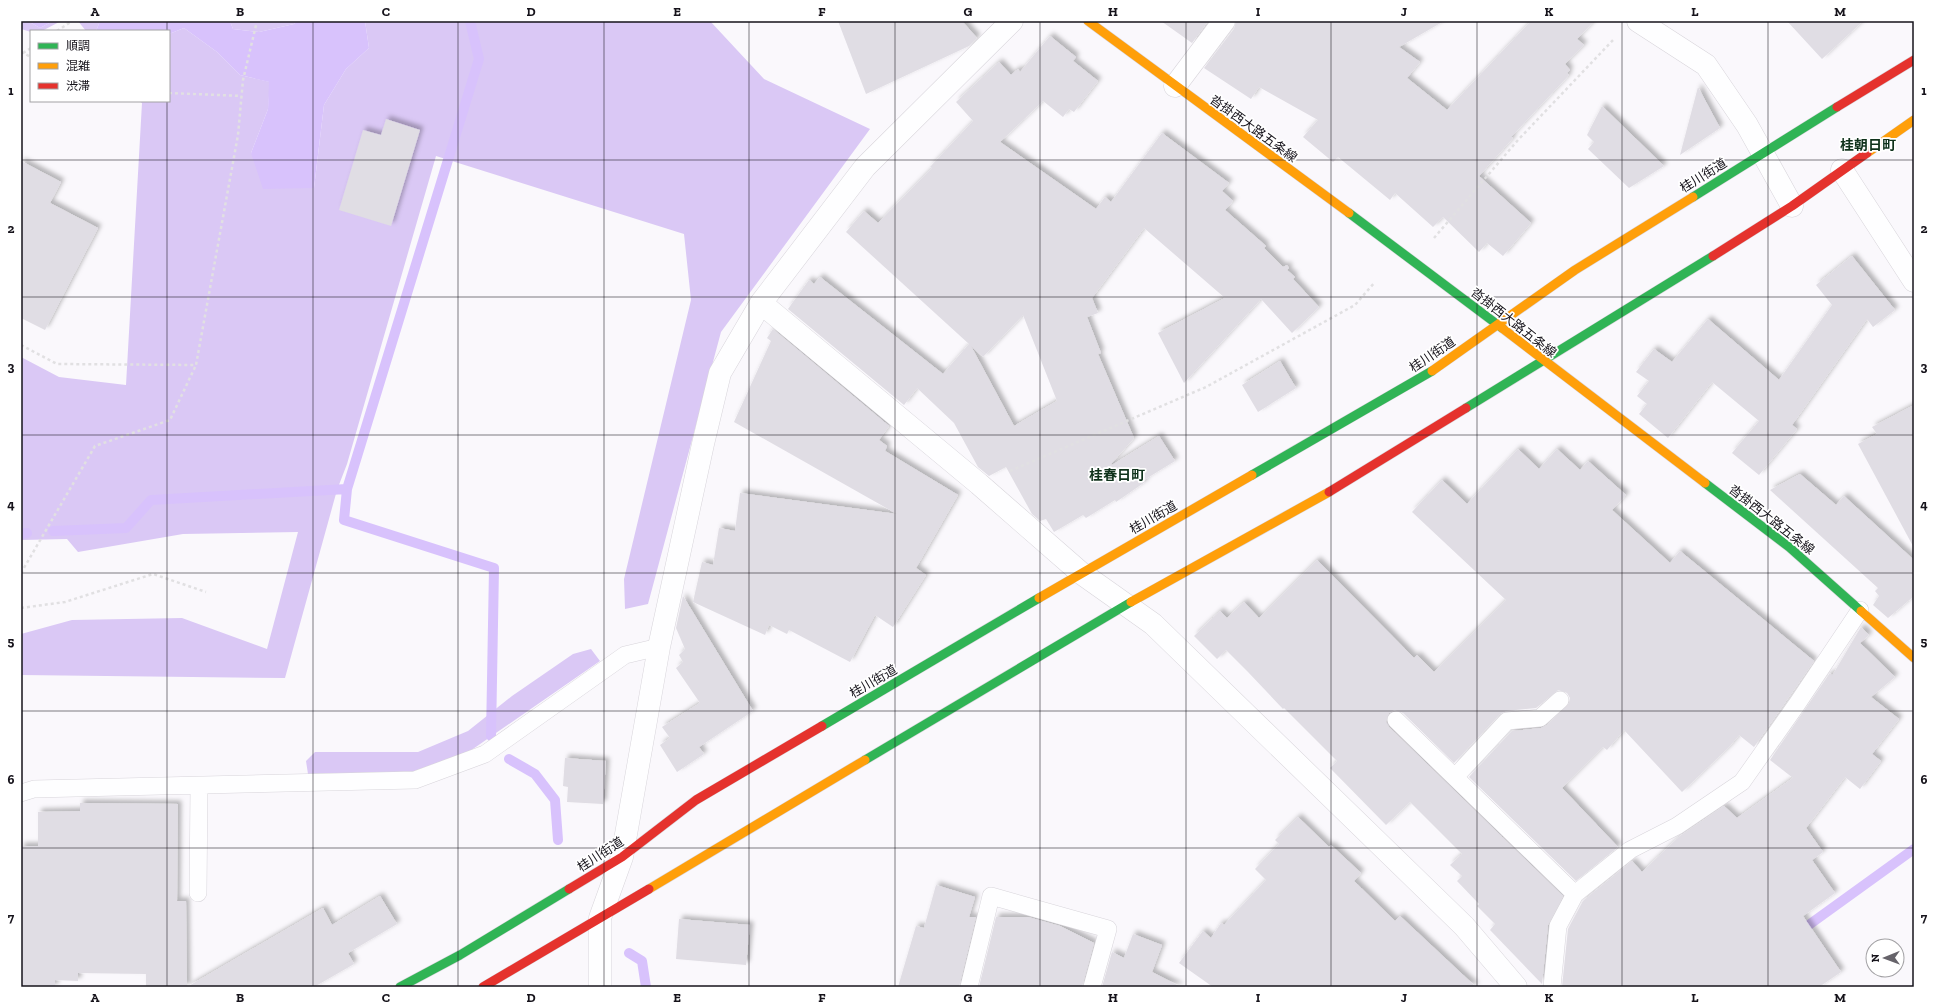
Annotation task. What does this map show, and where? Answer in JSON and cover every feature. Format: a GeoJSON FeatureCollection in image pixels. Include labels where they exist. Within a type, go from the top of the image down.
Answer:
{"type":"FeatureCollection","features":[{"type":"Feature","properties":{"kind":"street"},"geometry":{"type":"LineString","coordinates":[[600,987],[600,918],[622,857],[659,647],[720,373],[761,303],[865,167],[1012,21]]}},
{"type":"Feature","properties":{"kind":"street","name":"沓掛西大路五条線"},"geometry":{"type":"LineString","coordinates":[[1088,21],[1498,325],[1789,547],[1914,658]]}},
{"type":"Feature","properties":{"kind":"street"},"geometry":{"type":"LineString","coordinates":[[1174,86],[1224,21]]}},
{"type":"Feature","properties":{"kind":"street"},"geometry":{"type":"LineString","coordinates":[[1638,21],[1706,65],[1747,126],[1792,206]]}},
{"type":"Feature","properties":{"kind":"street","name":"桂川街道"},"geometry":{"type":"LineString","coordinates":[[400,987],[460,955],[622,857],[696,800],[1081,573],[1422,378],[1574,270],[1914,60]]}},
{"type":"Feature","properties":{"kind":"street"},"geometry":{"type":"LineString","coordinates":[[483,987],[1126,606],[1315,500],[1792,206],[1914,120]]}},
{"type":"Feature","properties":{"kind":"street"},"geometry":{"type":"LineString","coordinates":[[1842,170],[1914,281]]}},
{"type":"Feature","properties":{"kind":"street"},"geometry":{"type":"LineString","coordinates":[[761,303],[979,484],[1081,573],[1153,624],[1452,915],[1516,987]]}},
{"type":"Feature","properties":{"kind":"lane"},"geometry":{"type":"LineString","coordinates":[[1552,987],[1558,926],[1575,894],[1630,850],[1677,826],[1742,782],[1798,704],[1860,610]]}},
{"type":"Feature","properties":{"kind":"lane"},"geometry":{"type":"LineString","coordinates":[[21,793],[34,790],[415,780],[485,754],[625,655],[659,647]]}},
{"type":"Feature","properties":{"kind":"lane"},"geometry":{"type":"LineString","coordinates":[[1455,777],[1507,721],[1540,718],[1560,700]]}},
{"type":"Feature","properties":{"kind":"lane"},"geometry":{"type":"LineString","coordinates":[[1396,720],[1575,894]]}},
{"type":"Feature","properties":{"kind":"lane"},"geometry":{"type":"LineString","coordinates":[[198,893],[199,786]]}},
{"type":"Feature","properties":{"kind":"lane"},"geometry":{"type":"LineString","coordinates":[[969,987],[991,896],[1108,929],[1092,987]]}},
{"type":"Feature","properties":{"kind":"path"},"geometry":{"type":"LineString","coordinates":[[58,30],[72,21]]}},
{"type":"Feature","properties":{"kind":"path"},"geometry":{"type":"LineString","coordinates":[[21,573],[95,446],[170,420],[196,365],[238,135],[243,80],[257,21]]}},
{"type":"Feature","properties":{"kind":"path"},"geometry":{"type":"LineString","coordinates":[[1431,242],[1518,140],[1615,38]]}},
{"type":"Feature","properties":{"kind":"path"},"geometry":{"type":"LineString","coordinates":[[170,93],[241,96]]}},
{"type":"Feature","properties":{"kind":"path"},"geometry":{"type":"LineString","coordinates":[[979,484],[1206,387],[1354,305],[1375,282]]}},
{"type":"Feature","properties":{"kind":"path"},"geometry":{"type":"LineString","coordinates":[[21,345],[57,364],[196,365]]}},
{"type":"Feature","properties":{"kind":"path"},"geometry":{"type":"LineString","coordinates":[[21,608],[65,602],[153,574],[206,592]]}},
{"type":"Feature","properties":{"kind":"shaded area"},"geometry":{"type":"Polygon","coordinates":[[[21,21],[28,21],[40,28],[53,21],[61,21],[44,30],[30,30],[30,32],[21,29],[21,21]]]}},
{"type":"Feature","properties":{"kind":"shaded area"},"geometry":{"type":"Polygon","coordinates":[[[28,21],[53,21],[40,28],[28,21]]]}},
{"type":"Feature","properties":{"kind":"shaded area"},"geometry":{"type":"Polygon","coordinates":[[[78,21],[100,21],[96,30],[85,30],[78,21]]]}},
{"type":"Feature","properties":{"kind":"shaded area"},"geometry":{"type":"Polygon","coordinates":[[[100,21],[230,21],[233,29],[259,32],[294,24],[296,21],[365,21],[369,48],[346,69],[324,105],[314,188],[263,189],[251,153],[268,109],[269,82],[240,75],[217,52],[184,28],[170,34],[170,30],[96,30],[100,21]]]}},
{"type":"Feature","properties":{"kind":"shaded area"},"geometry":{"type":"Polygon","coordinates":[[[230,21],[296,21],[294,24],[259,32],[233,29],[230,21]]]}},
{"type":"Feature","properties":{"kind":"shaded area"},"geometry":{"type":"Polygon","coordinates":[[[365,21],[710,21],[764,79],[870,129],[721,332],[648,604],[625,609],[624,579],[691,300],[684,234],[436,156],[347,464],[337,490],[285,678],[21,675],[21,634],[72,620],[182,618],[267,649],[298,532],[183,534],[78,552],[67,539],[22,540],[21,542],[21,357],[59,377],[126,385],[142,103],[140,102],[170,102],[170,34],[184,28],[217,52],[240,75],[270,82],[268,109],[251,153],[314,188],[324,105],[346,69],[369,48],[365,21]]]}},
{"type":"Feature","properties":{"kind":"shaded area"},"geometry":{"type":"Polygon","coordinates":[[[591,649],[600,661],[470,751],[409,773],[308,774],[306,761],[315,752],[418,752],[468,731],[512,696],[573,654],[591,649]]]}},
{"type":"Feature","properties":{"kind":"building"},"geometry":{"type":"Polygon","coordinates":[[[838,21],[962,21],[977,38],[969,46],[866,94],[838,21]]]}},
{"type":"Feature","properties":{"kind":"building"},"geometry":{"type":"Polygon","coordinates":[[[1161,21],[1208,21],[1192,43],[1161,21]]]}},
{"type":"Feature","properties":{"kind":"building"},"geometry":{"type":"Polygon","coordinates":[[[1236,21],[1444,21],[1399,47],[1420,62],[1407,78],[1447,110],[1531,21],[1594,21],[1577,39],[1584,45],[1565,64],[1570,70],[1567,73],[1569,75],[1511,137],[1513,138],[1479,176],[1531,223],[1503,256],[1487,243],[1479,252],[1443,217],[1433,227],[1395,193],[1390,200],[1338,157],[1333,162],[1303,137],[1318,120],[1259,87],[1251,99],[1204,68],[1234,29],[1236,21]]]}},
{"type":"Feature","properties":{"kind":"building"},"geometry":{"type":"Polygon","coordinates":[[[1787,21],[1863,21],[1822,59],[1787,21]]]}},
{"type":"Feature","properties":{"kind":"building"},"geometry":{"type":"Polygon","coordinates":[[[1050,36],[1076,57],[1073,61],[1098,81],[1074,112],[1069,109],[1063,117],[1043,101],[1000,142],[1096,209],[1105,197],[1111,202],[1162,133],[1229,183],[1222,191],[1233,201],[1225,210],[1266,246],[1264,248],[1283,267],[1287,265],[1289,268],[1287,270],[1295,277],[1293,279],[1319,307],[1292,333],[1261,299],[1184,383],[1158,333],[1225,298],[1144,228],[1092,298],[1098,313],[1087,317],[1101,353],[1098,354],[1134,438],[1111,464],[1112,465],[1159,436],[1175,461],[1144,480],[1145,482],[1116,502],[1115,500],[1086,518],[1083,515],[1054,532],[1046,519],[1040,521],[1032,514],[1006,467],[989,476],[978,467],[954,423],[917,388],[904,405],[788,309],[809,280],[814,284],[820,277],[943,374],[969,344],[846,232],[864,211],[878,223],[932,168],[930,167],[973,121],[956,102],[999,62],[1011,75],[1018,69],[1020,72],[1050,36]],[[1023,315],[983,357],[971,346],[1014,426],[1057,401],[1023,315]]]}},
{"type":"Feature","properties":{"kind":"building"},"geometry":{"type":"Polygon","coordinates":[[[1698,87],[1720,128],[1680,155],[1698,87]]]}},
{"type":"Feature","properties":{"kind":"building"},"geometry":{"type":"Polygon","coordinates":[[[1602,106],[1664,166],[1629,188],[1588,149],[1594,142],[1587,135],[1602,106]]]}},
{"type":"Feature","properties":{"kind":"building"},"geometry":{"type":"Polygon","coordinates":[[[386,119],[420,130],[391,226],[339,210],[363,130],[381,135],[386,119]]]}},
{"type":"Feature","properties":{"kind":"building"},"geometry":{"type":"Polygon","coordinates":[[[21,161],[61,182],[50,203],[98,228],[45,330],[21,318],[21,161]]]}},
{"type":"Feature","properties":{"kind":"building"},"geometry":{"type":"Polygon","coordinates":[[[1852,256],[1895,310],[1873,327],[1867,319],[1792,425],[1797,429],[1759,475],[1732,453],[1759,421],[1712,382],[1668,438],[1639,414],[1647,404],[1637,396],[1649,381],[1636,372],[1654,349],[1672,362],[1708,319],[1779,380],[1832,305],[1816,285],[1852,256]]]}},
{"type":"Feature","properties":{"kind":"building"},"geometry":{"type":"Polygon","coordinates":[[[773,329],[889,426],[879,440],[887,446],[885,451],[958,495],[916,568],[926,575],[893,627],[875,615],[850,662],[789,630],[787,634],[769,625],[765,635],[693,602],[702,562],[713,565],[719,528],[735,531],[740,493],[897,514],[734,422],[771,341],[767,338],[773,329]]]}},
{"type":"Feature","properties":{"kind":"building"},"geometry":{"type":"Polygon","coordinates":[[[1280,361],[1296,388],[1258,412],[1242,385],[1280,361]]]}},
{"type":"Feature","properties":{"kind":"building"},"geometry":{"type":"Polygon","coordinates":[[[1914,405],[1914,548],[1858,444],[1877,434],[1872,427],[1914,405]]]}},
{"type":"Feature","properties":{"kind":"building"},"geometry":{"type":"Polygon","coordinates":[[[1518,449],[1539,469],[1557,449],[1580,470],[1588,461],[1626,495],[1612,510],[1670,563],[1680,551],[1814,661],[1754,747],[1739,735],[1729,747],[1682,792],[1624,730],[1607,750],[1603,747],[1562,788],[1618,847],[1576,881],[1469,777],[1512,731],[1541,728],[1547,725],[1569,703],[1570,698],[1567,693],[1558,690],[1536,708],[1506,711],[1500,714],[1454,763],[1403,713],[1394,710],[1389,713],[1386,722],[1389,727],[1563,896],[1548,925],[1542,984],[1490,930],[1495,924],[1477,906],[1479,904],[1457,881],[1462,876],[1450,865],[1462,854],[1410,802],[1386,825],[1330,768],[1337,761],[1284,708],[1283,709],[1226,650],[1217,659],[1194,636],[1220,611],[1227,618],[1244,602],[1259,618],[1317,560],[1414,658],[1417,655],[1434,672],[1506,600],[1412,512],[1442,480],[1467,504],[1518,449]]]}},
{"type":"Feature","properties":{"kind":"building"},"geometry":{"type":"Polygon","coordinates":[[[1800,474],[1836,505],[1844,496],[1914,560],[1914,596],[1888,618],[1873,605],[1879,596],[1875,591],[1878,588],[1770,490],[1800,474]]]}},
{"type":"Feature","properties":{"kind":"building"},"geometry":{"type":"Polygon","coordinates":[[[683,596],[753,711],[699,747],[704,754],[677,772],[660,745],[670,738],[662,727],[700,703],[676,668],[683,662],[679,655],[685,649],[676,628],[683,596]]]}},
{"type":"Feature","properties":{"kind":"building"},"geometry":{"type":"Polygon","coordinates":[[[1861,627],[1869,635],[1860,643],[1895,677],[1871,697],[1899,719],[1872,754],[1881,761],[1860,789],[1845,777],[1806,828],[1823,852],[1812,860],[1835,893],[1803,916],[1841,972],[1819,987],[1562,987],[1568,929],[1583,901],[1632,861],[1642,872],[1680,836],[1724,806],[1737,818],[1793,778],[1770,760],[1830,673],[1832,676],[1861,627]]]}},
{"type":"Feature","properties":{"kind":"building"},"geometry":{"type":"Polygon","coordinates":[[[565,758],[606,761],[603,804],[567,802],[568,787],[563,786],[565,758]]]}},
{"type":"Feature","properties":{"kind":"building"},"geometry":{"type":"Polygon","coordinates":[[[80,803],[178,804],[177,901],[186,901],[187,987],[146,987],[146,974],[78,973],[78,981],[55,980],[55,987],[21,987],[21,846],[38,846],[38,812],[80,811],[80,803]]]}},
{"type":"Feature","properties":{"kind":"building"},"geometry":{"type":"Polygon","coordinates":[[[1298,817],[1329,847],[1331,845],[1361,873],[1354,881],[1395,921],[1400,916],[1476,987],[1213,987],[1179,963],[1203,931],[1211,938],[1221,923],[1224,925],[1266,880],[1255,869],[1279,844],[1275,840],[1298,817]]]}},
{"type":"Feature","properties":{"kind":"building"},"geometry":{"type":"Polygon","coordinates":[[[936,885],[975,897],[969,917],[976,917],[959,987],[898,987],[916,926],[924,928],[936,885]]]}},
{"type":"Feature","properties":{"kind":"building"},"geometry":{"type":"Polygon","coordinates":[[[380,896],[397,924],[348,953],[354,964],[314,987],[187,987],[323,908],[332,925],[380,896]]]}},
{"type":"Feature","properties":{"kind":"building"},"geometry":{"type":"Polygon","coordinates":[[[996,917],[1028,917],[1060,926],[1094,943],[1082,987],[979,987],[996,917]]]}},
{"type":"Feature","properties":{"kind":"building"},"geometry":{"type":"Polygon","coordinates":[[[679,919],[750,925],[746,965],[676,959],[679,919]]]}},
{"type":"Feature","properties":{"kind":"building"},"geometry":{"type":"Polygon","coordinates":[[[1133,934],[1162,945],[1152,972],[1181,987],[1102,987],[1112,952],[1124,958],[1133,934]]]}},
{"type":"Feature","properties":{"kind":"waterway"},"geometry":{"type":"LineString","coordinates":[[53,531],[126,528],[151,500],[347,489],[479,59],[470,21]]}},
{"type":"Feature","properties":{"kind":"waterway"},"geometry":{"type":"LineString","coordinates":[[347,489],[344,520],[494,568],[491,736]]}},
{"type":"Feature","properties":{"kind":"waterway"},"geometry":{"type":"LineString","coordinates":[[21,534],[27,533]]}},
{"type":"Feature","properties":{"kind":"waterway"},"geometry":{"type":"LineString","coordinates":[[509,759],[535,774],[555,800],[558,840]]}},
{"type":"Feature","properties":{"kind":"waterway"},"geometry":{"type":"LineString","coordinates":[[1799,932],[1914,849]]}},
{"type":"Feature","properties":{"kind":"waterway"},"geometry":{"type":"LineString","coordinates":[[629,953],[642,961],[646,987]]}},
{"type":"Feature","properties":{"kind":"traffic: fast"},"geometry":{"type":"LineString","coordinates":[[1693,197],[1837,107]]}},
{"type":"Feature","properties":{"kind":"traffic: fast"},"geometry":{"type":"LineString","coordinates":[[1349,213],[1502,328]]}},
{"type":"Feature","properties":{"kind":"traffic: fast"},"geometry":{"type":"LineString","coordinates":[[1466,408],[1713,256]]}},
{"type":"Feature","properties":{"kind":"traffic: fast"},"geometry":{"type":"LineString","coordinates":[[1252,475],[1432,371]]}},
{"type":"Feature","properties":{"kind":"traffic: fast"},"geometry":{"type":"LineString","coordinates":[[1705,483],[1789,547],[1861,611]]}},
{"type":"Feature","properties":{"kind":"traffic: fast"},"geometry":{"type":"LineString","coordinates":[[822,726],[1039,598]]}},
{"type":"Feature","properties":{"kind":"traffic: fast"},"geometry":{"type":"LineString","coordinates":[[865,760],[1131,602]]}},
{"type":"Feature","properties":{"kind":"traffic: fast"},"geometry":{"type":"LineString","coordinates":[[400,987],[460,955],[569,889]]}},
{"type":"Feature","properties":{"kind":"traffic: slow"},"geometry":{"type":"LineString","coordinates":[[1088,21],[1349,213]]}},
{"type":"Feature","properties":{"kind":"traffic: slow"},"geometry":{"type":"LineString","coordinates":[[1867,153],[1914,120]]}},
{"type":"Feature","properties":{"kind":"traffic: slow"},"geometry":{"type":"LineString","coordinates":[[1432,371],[1575,270],[1693,197]]}},
{"type":"Feature","properties":{"kind":"traffic: slow"},"geometry":{"type":"LineString","coordinates":[[1502,328],[1705,483]]}},
{"type":"Feature","properties":{"kind":"traffic: slow"},"geometry":{"type":"LineString","coordinates":[[1039,598],[1252,475]]}},
{"type":"Feature","properties":{"kind":"traffic: slow"},"geometry":{"type":"LineString","coordinates":[[1131,602],[1329,492]]}},
{"type":"Feature","properties":{"kind":"traffic: slow"},"geometry":{"type":"LineString","coordinates":[[1861,611],[1914,658]]}},
{"type":"Feature","properties":{"kind":"traffic: slow"},"geometry":{"type":"LineString","coordinates":[[649,889],[865,760]]}},
{"type":"Feature","properties":{"kind":"traffic: jam"},"geometry":{"type":"LineString","coordinates":[[1837,107],[1914,60]]}},
{"type":"Feature","properties":{"kind":"traffic: jam"},"geometry":{"type":"LineString","coordinates":[[1713,256],[1792,206],[1867,153]]}},
{"type":"Feature","properties":{"kind":"traffic: jam"},"geometry":{"type":"LineString","coordinates":[[1329,492],[1466,408]]}},
{"type":"Feature","properties":{"kind":"traffic: jam"},"geometry":{"type":"LineString","coordinates":[[569,889],[622,857],[696,800],[822,726]]}},
{"type":"Feature","properties":{"kind":"traffic: jam"},"geometry":{"type":"LineString","coordinates":[[483,987],[649,889]]}},
{"type":"Feature","properties":{"kind":"district","name":"桂朝日町"},"geometry":{"type":"Point","coordinates":[1868,145]}},
{"type":"Feature","properties":{"kind":"district","name":"桂春日町"},"geometry":{"type":"Point","coordinates":[1117,475]}}]}
